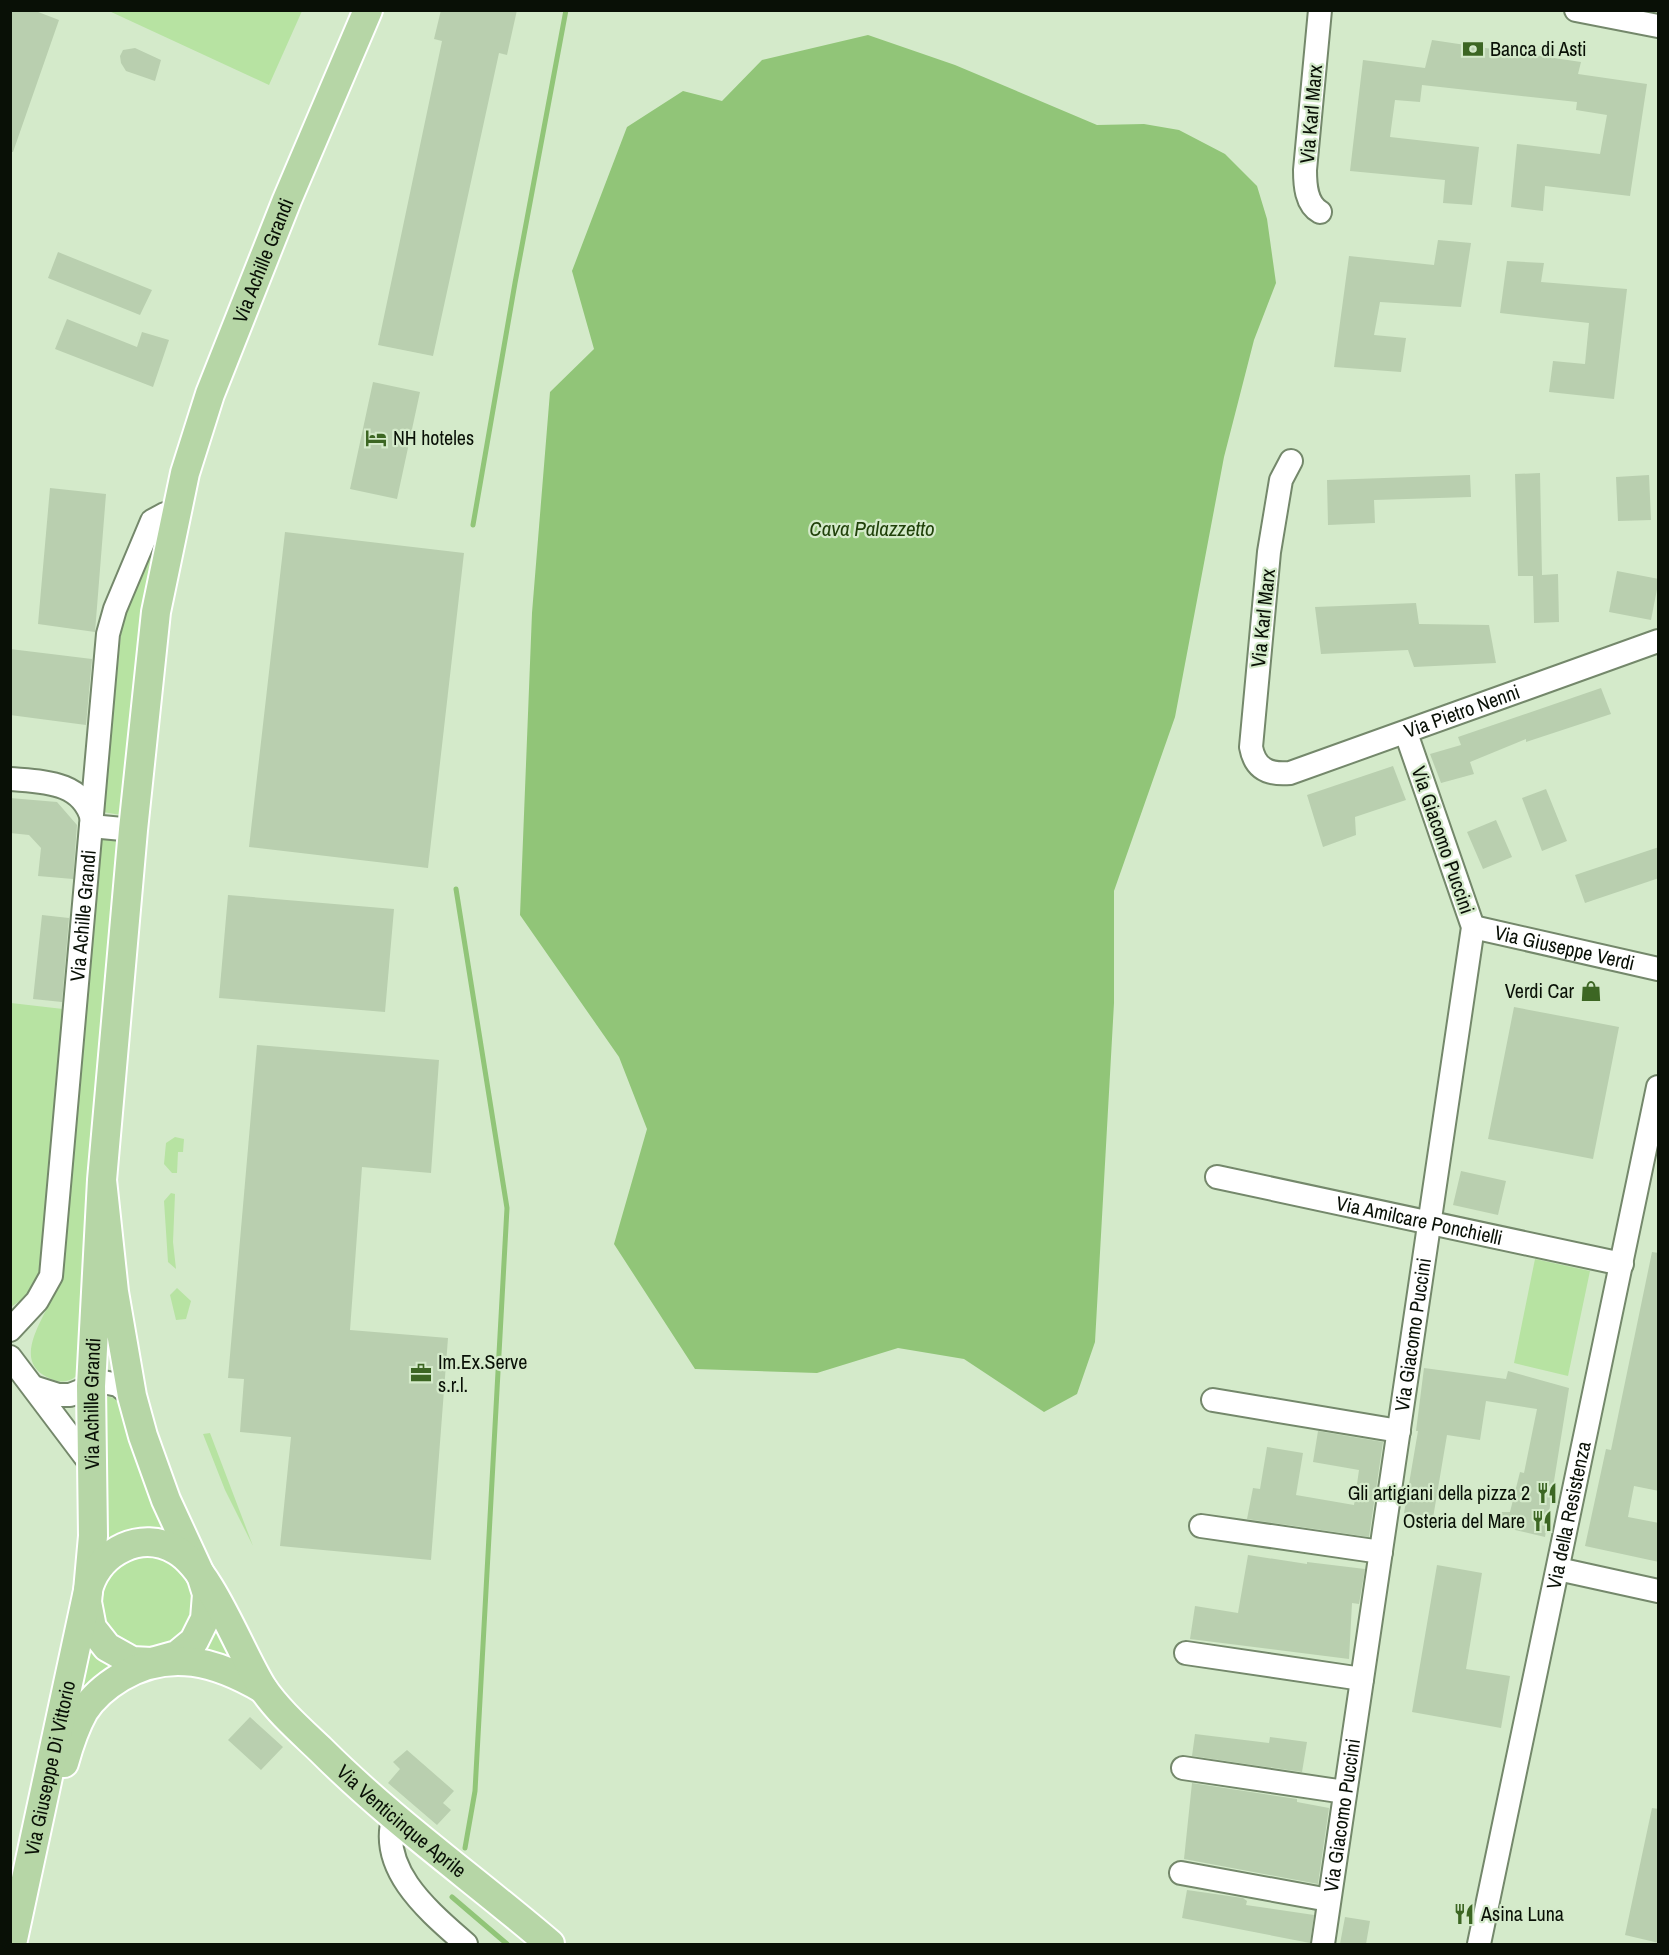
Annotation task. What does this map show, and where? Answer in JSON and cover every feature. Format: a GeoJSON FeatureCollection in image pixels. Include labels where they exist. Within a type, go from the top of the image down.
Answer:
{"type":"FeatureCollection","features":[{"type":"Feature","properties":{"kind":"main road","name":"Via Achille Grandi"},"geometry":{"type":"LineString","coordinates":[[102,1180],[114,1292],[132,1396],[142,1436],[166,1500],[201,1575],[207,1599],[203,1625],[187,1648],[164,1660],[148,1663],[132,1660],[107,1647],[90,1622],[87,1602],[93,1536],[91,1386],[102,1180],[133,830],[156,612],[185,473],[210,393],[287,200],[368,10]]}},
{"type":"Feature","properties":{"kind":"main road"},"geometry":{"type":"LineString","coordinates":[[88,1590],[94,1573],[106,1558],[122,1548],[140,1542],[160,1544],[176,1550],[192,1563],[201,1575]]}},
{"type":"Feature","properties":{"kind":"main road","name":"Via Venticinque Aprile"},"geometry":{"type":"LineString","coordinates":[[201,1575],[263,1689],[333,1763],[550,1944]]}},
{"type":"Feature","properties":{"kind":"main road","name":"Via Giuseppe Di Vittorio"},"geometry":{"type":"LineString","coordinates":[[12,1944],[88,1590]]}},
{"type":"Feature","properties":{"kind":"main road","name":"Via Venticinque Aprile"},"geometry":{"type":"LineString","coordinates":[[164,1660],[216,1667],[263,1689]]}},
{"type":"Feature","properties":{"kind":"main road","name":"Via Giuseppe Di Vittorio"},"geometry":{"type":"LineString","coordinates":[[30,1944],[64,1763],[81,1719],[94,1698],[113,1682],[136,1669],[164,1660]]}},
{"type":"Feature","properties":{"kind":"street","name":"Via Karl Marx"},"geometry":{"type":"LineString","coordinates":[[1320,10],[1305,170],[1308,196],[1320,212]]}},
{"type":"Feature","properties":{"kind":"street"},"geometry":{"type":"LineString","coordinates":[[1576,10],[1610,14],[1659,26]]}},
{"type":"Feature","properties":{"kind":"street","name":"Via Karl Marx"},"geometry":{"type":"LineString","coordinates":[[1267,771],[1257,765],[1251,747],[1269,552],[1281,480],[1291,461]]}},
{"type":"Feature","properties":{"kind":"street","name":"Via Achille Grandi"},"geometry":{"type":"LineString","coordinates":[[10,1330],[37,1301],[51,1276],[108,634],[115,609],[152,520],[165,514],[176,516]]}},
{"type":"Feature","properties":{"kind":"street","name":"Via Pietro Nenni"},"geometry":{"type":"LineString","coordinates":[[1267,771],[1278,774],[1290,773],[1659,641]]}},
{"type":"Feature","properties":{"kind":"street","name":"Via Giacomo Puccini"},"geometry":{"type":"LineString","coordinates":[[1323,1944],[1473,927],[1407,733]]}},
{"type":"Feature","properties":{"kind":"street"},"geometry":{"type":"LineString","coordinates":[[10,779],[52,783],[74,778],[90,769],[97,760]]}},
{"type":"Feature","properties":{"kind":"street"},"geometry":{"type":"LineString","coordinates":[[52,783],[79,795],[89,810],[91,823],[133,830]]}},
{"type":"Feature","properties":{"kind":"street","name":"Via Giuseppe Verdi"},"geometry":{"type":"LineString","coordinates":[[1473,927],[1659,969]]}},
{"type":"Feature","properties":{"kind":"street","name":"Via della Resistenza"},"geometry":{"type":"LineString","coordinates":[[1479,1944],[1659,1087]]}},
{"type":"Feature","properties":{"kind":"street","name":"Via Amilcare Ponchielli"},"geometry":{"type":"LineString","coordinates":[[1217,1177],[1622,1264]]}},
{"type":"Feature","properties":{"kind":"street"},"geometry":{"type":"LineString","coordinates":[[10,1357],[36,1388],[93,1467]]}},
{"type":"Feature","properties":{"kind":"street"},"geometry":{"type":"LineString","coordinates":[[36,1388],[64,1396],[82,1392],[99,1382],[110,1383],[132,1396]]}},
{"type":"Feature","properties":{"kind":"street"},"geometry":{"type":"LineString","coordinates":[[1213,1400],[1399,1431]]}},
{"type":"Feature","properties":{"kind":"street"},"geometry":{"type":"LineString","coordinates":[[1201,1526],[1381,1552]]}},
{"type":"Feature","properties":{"kind":"street"},"geometry":{"type":"LineString","coordinates":[[1558,1569],[1659,1591]]}},
{"type":"Feature","properties":{"kind":"street"},"geometry":{"type":"LineString","coordinates":[[1186,1653],[1362,1679]]}},
{"type":"Feature","properties":{"kind":"street"},"geometry":{"type":"LineString","coordinates":[[1183,1768],[1345,1792]]}},
{"type":"Feature","properties":{"kind":"street"},"geometry":{"type":"LineString","coordinates":[[394,1816],[389,1831],[403,1877],[425,1907],[466,1944]]}},
{"type":"Feature","properties":{"kind":"street"},"geometry":{"type":"LineString","coordinates":[[1181,1873],[1329,1900]]}},
{"type":"Feature","properties":{"kind":"shaded area"},"geometry":{"type":"Polygon","coordinates":[[[109,11],[302,11],[269,85],[109,11]]]}},
{"type":"Feature","properties":{"kind":"shaded area"},"geometry":{"type":"Polygon","coordinates":[[[148,541],[159,544],[121,815],[103,812],[122,625],[148,541]]]}},
{"type":"Feature","properties":{"kind":"shaded area"},"geometry":{"type":"Polygon","coordinates":[[[102,836],[120,839],[81,1372],[70,1380],[57,1381],[40,1373],[32,1362],[31,1350],[34,1336],[59,1279],[102,836]]]}},
{"type":"Feature","properties":{"kind":"shaded area"},"geometry":{"type":"Polygon","coordinates":[[[11,1003],[63,1009],[39,1272],[30,1294],[11,1307],[11,1003]]]}},
{"type":"Feature","properties":{"kind":"shaded area"},"geometry":{"type":"Polygon","coordinates":[[[175,1137],[184,1139],[183,1152],[178,1152],[177,1173],[172,1173],[164,1164],[166,1143],[175,1137]]]}},
{"type":"Feature","properties":{"kind":"shaded area"},"geometry":{"type":"Polygon","coordinates":[[[171,1193],[175,1194],[173,1242],[176,1269],[168,1262],[164,1201],[171,1193]]]}},
{"type":"Feature","properties":{"kind":"shaded area"},"geometry":{"type":"Polygon","coordinates":[[[1535,1259],[1590,1271],[1568,1376],[1514,1363],[1535,1259]]]}},
{"type":"Feature","properties":{"kind":"shaded area"},"geometry":{"type":"Polygon","coordinates":[[[177,1288],[191,1301],[186,1319],[176,1320],[170,1295],[177,1288]]]}},
{"type":"Feature","properties":{"kind":"shaded area"},"geometry":{"type":"Polygon","coordinates":[[[104,1396],[119,1399],[132,1448],[166,1532],[106,1543],[104,1396]]]}},
{"type":"Feature","properties":{"kind":"shaded area"},"geometry":{"type":"Polygon","coordinates":[[[210,1433],[253,1546],[225,1490],[203,1434],[210,1433]]]}},
{"type":"Feature","properties":{"kind":"shaded area"},"geometry":{"type":"Polygon","coordinates":[[[147,1555],[165,1559],[181,1569],[191,1585],[195,1603],[191,1621],[181,1637],[165,1647],[147,1651],[129,1647],[113,1637],[103,1621],[99,1603],[103,1585],[113,1569],[129,1559],[147,1555]]]}},
{"type":"Feature","properties":{"kind":"shaded area"},"geometry":{"type":"Polygon","coordinates":[[[216,1628],[230,1656],[204,1650],[216,1628]]]}},
{"type":"Feature","properties":{"kind":"shaded area"},"geometry":{"type":"Polygon","coordinates":[[[91,1648],[111,1665],[98,1676],[74,1713],[88,1650],[91,1648]]]}},
{"type":"Feature","properties":{"kind":"water","name":"Cava Palazzetto"},"geometry":{"type":"Polygon","coordinates":[[[868,35],[955,65],[1097,125],[1144,124],[1179,130],[1225,154],[1257,186],[1267,219],[1276,283],[1254,340],[1224,457],[1175,717],[1114,891],[1114,1003],[1095,1342],[1077,1394],[1044,1412],[964,1359],[898,1348],[817,1373],[695,1369],[614,1244],[647,1129],[619,1057],[520,915],[532,613],[550,392],[594,349],[572,271],[627,127],[683,91],[722,101],[762,60],[868,35]]]}},
{"type":"Feature","properties":{"kind":"building"},"geometry":{"type":"Polygon","coordinates":[[[10,10],[33,10],[59,20],[13,152],[10,152],[10,10]]]}},
{"type":"Feature","properties":{"kind":"building"},"geometry":{"type":"Polygon","coordinates":[[[441,10],[517,10],[507,55],[499,53],[433,356],[378,345],[442,41],[434,39],[441,10]]]}},
{"type":"Feature","properties":{"kind":"building"},"geometry":{"type":"Polygon","coordinates":[[[1432,40],[1581,62],[1578,74],[1647,84],[1630,196],[1545,186],[1543,211],[1511,207],[1517,144],[1600,154],[1607,115],[1576,110],[1577,102],[1422,85],[1420,102],[1395,100],[1390,137],[1479,147],[1472,205],[1443,203],[1445,180],[1350,171],[1363,60],[1425,68],[1432,40]]]}},
{"type":"Feature","properties":{"kind":"building"},"geometry":{"type":"Polygon","coordinates":[[[135,48],[161,60],[155,81],[126,71],[121,63],[120,56],[123,50],[135,48]]]}},
{"type":"Feature","properties":{"kind":"building"},"geometry":{"type":"Polygon","coordinates":[[[1438,240],[1471,243],[1461,307],[1380,302],[1374,335],[1406,338],[1401,372],[1334,367],[1349,256],[1434,265],[1438,240]]]}},
{"type":"Feature","properties":{"kind":"building"},"geometry":{"type":"Polygon","coordinates":[[[58,252],[152,290],[140,315],[48,278],[58,252]]]}},
{"type":"Feature","properties":{"kind":"building"},"geometry":{"type":"Polygon","coordinates":[[[1507,261],[1544,263],[1541,282],[1627,289],[1614,399],[1549,392],[1553,361],[1585,364],[1589,323],[1500,313],[1507,261]]]}},
{"type":"Feature","properties":{"kind":"building"},"geometry":{"type":"Polygon","coordinates":[[[67,319],[137,347],[142,332],[169,340],[153,387],[55,349],[67,319]]]}},
{"type":"Feature","properties":{"kind":"building"},"geometry":{"type":"Polygon","coordinates":[[[373,382],[420,392],[397,499],[350,489],[373,382]]]}},
{"type":"Feature","properties":{"kind":"building"},"geometry":{"type":"Polygon","coordinates":[[[1540,473],[1542,575],[1558,574],[1559,622],[1534,623],[1533,576],[1518,576],[1515,474],[1540,473]]]}},
{"type":"Feature","properties":{"kind":"building"},"geometry":{"type":"Polygon","coordinates":[[[1470,475],[1471,497],[1374,500],[1375,523],[1328,525],[1327,480],[1470,475]]]}},
{"type":"Feature","properties":{"kind":"building"},"geometry":{"type":"Polygon","coordinates":[[[1649,475],[1651,520],[1618,521],[1616,477],[1649,475]]]}},
{"type":"Feature","properties":{"kind":"building"},"geometry":{"type":"Polygon","coordinates":[[[50,488],[106,494],[95,632],[38,624],[50,488]]]}},
{"type":"Feature","properties":{"kind":"building"},"geometry":{"type":"Polygon","coordinates":[[[285,532],[464,553],[428,868],[249,847],[285,532]]]}},
{"type":"Feature","properties":{"kind":"building"},"geometry":{"type":"Polygon","coordinates":[[[1617,571],[1659,579],[1651,620],[1609,612],[1617,571]]]}},
{"type":"Feature","properties":{"kind":"building"},"geometry":{"type":"Polygon","coordinates":[[[1416,603],[1419,624],[1489,625],[1496,663],[1414,667],[1408,650],[1321,654],[1315,607],[1416,603]]]}},
{"type":"Feature","properties":{"kind":"building"},"geometry":{"type":"Polygon","coordinates":[[[10,649],[92,659],[86,725],[10,715],[10,649]]]}},
{"type":"Feature","properties":{"kind":"building"},"geometry":{"type":"Polygon","coordinates":[[[1601,688],[1611,714],[1526,742],[1526,739],[1470,762],[1474,774],[1441,783],[1430,754],[1461,745],[1458,737],[1601,688]]]}},
{"type":"Feature","properties":{"kind":"building"},"geometry":{"type":"Polygon","coordinates":[[[1393,766],[1406,800],[1355,817],[1356,835],[1323,847],[1307,795],[1393,766]]]}},
{"type":"Feature","properties":{"kind":"building"},"geometry":{"type":"Polygon","coordinates":[[[1546,789],[1567,841],[1542,851],[1522,798],[1546,789]]]}},
{"type":"Feature","properties":{"kind":"building"},"geometry":{"type":"Polygon","coordinates":[[[10,798],[57,802],[77,825],[73,879],[38,876],[41,848],[29,835],[10,833],[10,798]]]}},
{"type":"Feature","properties":{"kind":"building"},"geometry":{"type":"Polygon","coordinates":[[[1496,820],[1512,857],[1483,869],[1467,832],[1496,820]]]}},
{"type":"Feature","properties":{"kind":"building"},"geometry":{"type":"Polygon","coordinates":[[[1659,847],[1659,878],[1585,903],[1575,875],[1659,847]]]}},
{"type":"Feature","properties":{"kind":"building"},"geometry":{"type":"Polygon","coordinates":[[[228,895],[394,909],[385,1012],[219,998],[228,895]]]}},
{"type":"Feature","properties":{"kind":"building"},"geometry":{"type":"Polygon","coordinates":[[[42,915],[69,918],[62,1002],[33,999],[42,915]]]}},
{"type":"Feature","properties":{"kind":"building"},"geometry":{"type":"Polygon","coordinates":[[[1514,1007],[1619,1027],[1593,1159],[1488,1139],[1514,1007]]]}},
{"type":"Feature","properties":{"kind":"building"},"geometry":{"type":"Polygon","coordinates":[[[257,1045],[439,1060],[431,1173],[362,1167],[350,1330],[448,1338],[431,1560],[280,1546],[291,1437],[240,1432],[244,1379],[228,1378],[257,1045]]]}},
{"type":"Feature","properties":{"kind":"building"},"geometry":{"type":"Polygon","coordinates":[[[1461,1171],[1506,1181],[1498,1215],[1453,1205],[1461,1171]]]}},
{"type":"Feature","properties":{"kind":"building"},"geometry":{"type":"Polygon","coordinates":[[[1652,1252],[1659,1253],[1659,1491],[1634,1486],[1628,1517],[1659,1523],[1659,1562],[1585,1546],[1606,1449],[1611,1450],[1652,1252]]]}},
{"type":"Feature","properties":{"kind":"building"},"geometry":{"type":"Polygon","coordinates":[[[1424,1368],[1506,1379],[1508,1371],[1569,1388],[1545,1537],[1498,1526],[1501,1512],[1510,1512],[1520,1472],[1524,1473],[1537,1409],[1486,1401],[1480,1440],[1447,1435],[1433,1518],[1404,1513],[1418,1431],[1416,1431],[1424,1368]]]}},
{"type":"Feature","properties":{"kind":"building"},"geometry":{"type":"Polygon","coordinates":[[[1318,1431],[1383,1442],[1369,1537],[1247,1519],[1253,1488],[1260,1489],[1267,1447],[1303,1453],[1296,1495],[1354,1505],[1359,1470],[1313,1462],[1318,1431]]]}},
{"type":"Feature","properties":{"kind":"building"},"geometry":{"type":"Polygon","coordinates":[[[1248,1555],[1307,1564],[1307,1562],[1365,1569],[1359,1604],[1352,1603],[1349,1659],[1190,1639],[1195,1606],[1238,1613],[1248,1555]]]}},
{"type":"Feature","properties":{"kind":"building"},"geometry":{"type":"Polygon","coordinates":[[[1437,1565],[1482,1573],[1466,1669],[1510,1676],[1501,1728],[1412,1712],[1437,1565]]]}},
{"type":"Feature","properties":{"kind":"building"},"geometry":{"type":"Polygon","coordinates":[[[250,1717],[283,1747],[261,1770],[228,1740],[250,1717]]]}},
{"type":"Feature","properties":{"kind":"building"},"geometry":{"type":"Polygon","coordinates":[[[1195,1734],[1269,1743],[1270,1737],[1307,1742],[1302,1772],[1192,1756],[1195,1734]]]}},
{"type":"Feature","properties":{"kind":"building"},"geometry":{"type":"Polygon","coordinates":[[[407,1750],[454,1791],[443,1803],[451,1810],[437,1825],[388,1783],[400,1769],[393,1762],[407,1750]]]}},
{"type":"Feature","properties":{"kind":"building"},"geometry":{"type":"Polygon","coordinates":[[[1192,1783],[1297,1799],[1297,1802],[1329,1808],[1318,1884],[1184,1859],[1192,1783]]]}},
{"type":"Feature","properties":{"kind":"building"},"geometry":{"type":"Polygon","coordinates":[[[1652,1808],[1659,1809],[1659,1943],[1625,1935],[1652,1808]]]}},
{"type":"Feature","properties":{"kind":"building"},"geometry":{"type":"Polygon","coordinates":[[[1187,1890],[1243,1898],[1247,1901],[1246,1905],[1314,1915],[1310,1943],[1182,1918],[1187,1890]]]}},
{"type":"Feature","properties":{"kind":"building"},"geometry":{"type":"Polygon","coordinates":[[[1345,1917],[1370,1921],[1366,1944],[1340,1944],[1345,1917]]]}},
{"type":"Feature","properties":{"kind":"waterway"},"geometry":{"type":"LineString","coordinates":[[473,525],[566,10]]}},
{"type":"Feature","properties":{"kind":"waterway"},"geometry":{"type":"LineString","coordinates":[[456,889],[507,1208],[475,1791],[465,1848]]}},
{"type":"Feature","properties":{"kind":"waterway"},"geometry":{"type":"LineString","coordinates":[[452,1897],[507,1944]]}},
{"type":"Feature","properties":{"kind":"place","name":"Banca di Asti"},"geometry":{"type":"Point","coordinates":[1473,49]}},
{"type":"Feature","properties":{"kind":"place","name":"NH hoteles"},"geometry":{"type":"Point","coordinates":[376,438]}},
{"type":"Feature","properties":{"kind":"place","name":"Verdi Car"},"geometry":{"type":"Point","coordinates":[1591,991]}},
{"type":"Feature","properties":{"kind":"place","name":"Im.Ex.Serve s.r.l."},"geometry":{"type":"Point","coordinates":[421,1373]}},
{"type":"Feature","properties":{"kind":"place","name":"Gli artigiani della pizza 2"},"geometry":{"type":"Point","coordinates":[1547,1493]}},
{"type":"Feature","properties":{"kind":"place","name":"Osteria del Mare"},"geometry":{"type":"Point","coordinates":[1542,1521]}},
{"type":"Feature","properties":{"kind":"place","name":"Asina Luna"},"geometry":{"type":"Point","coordinates":[1464,1914]}}]}
